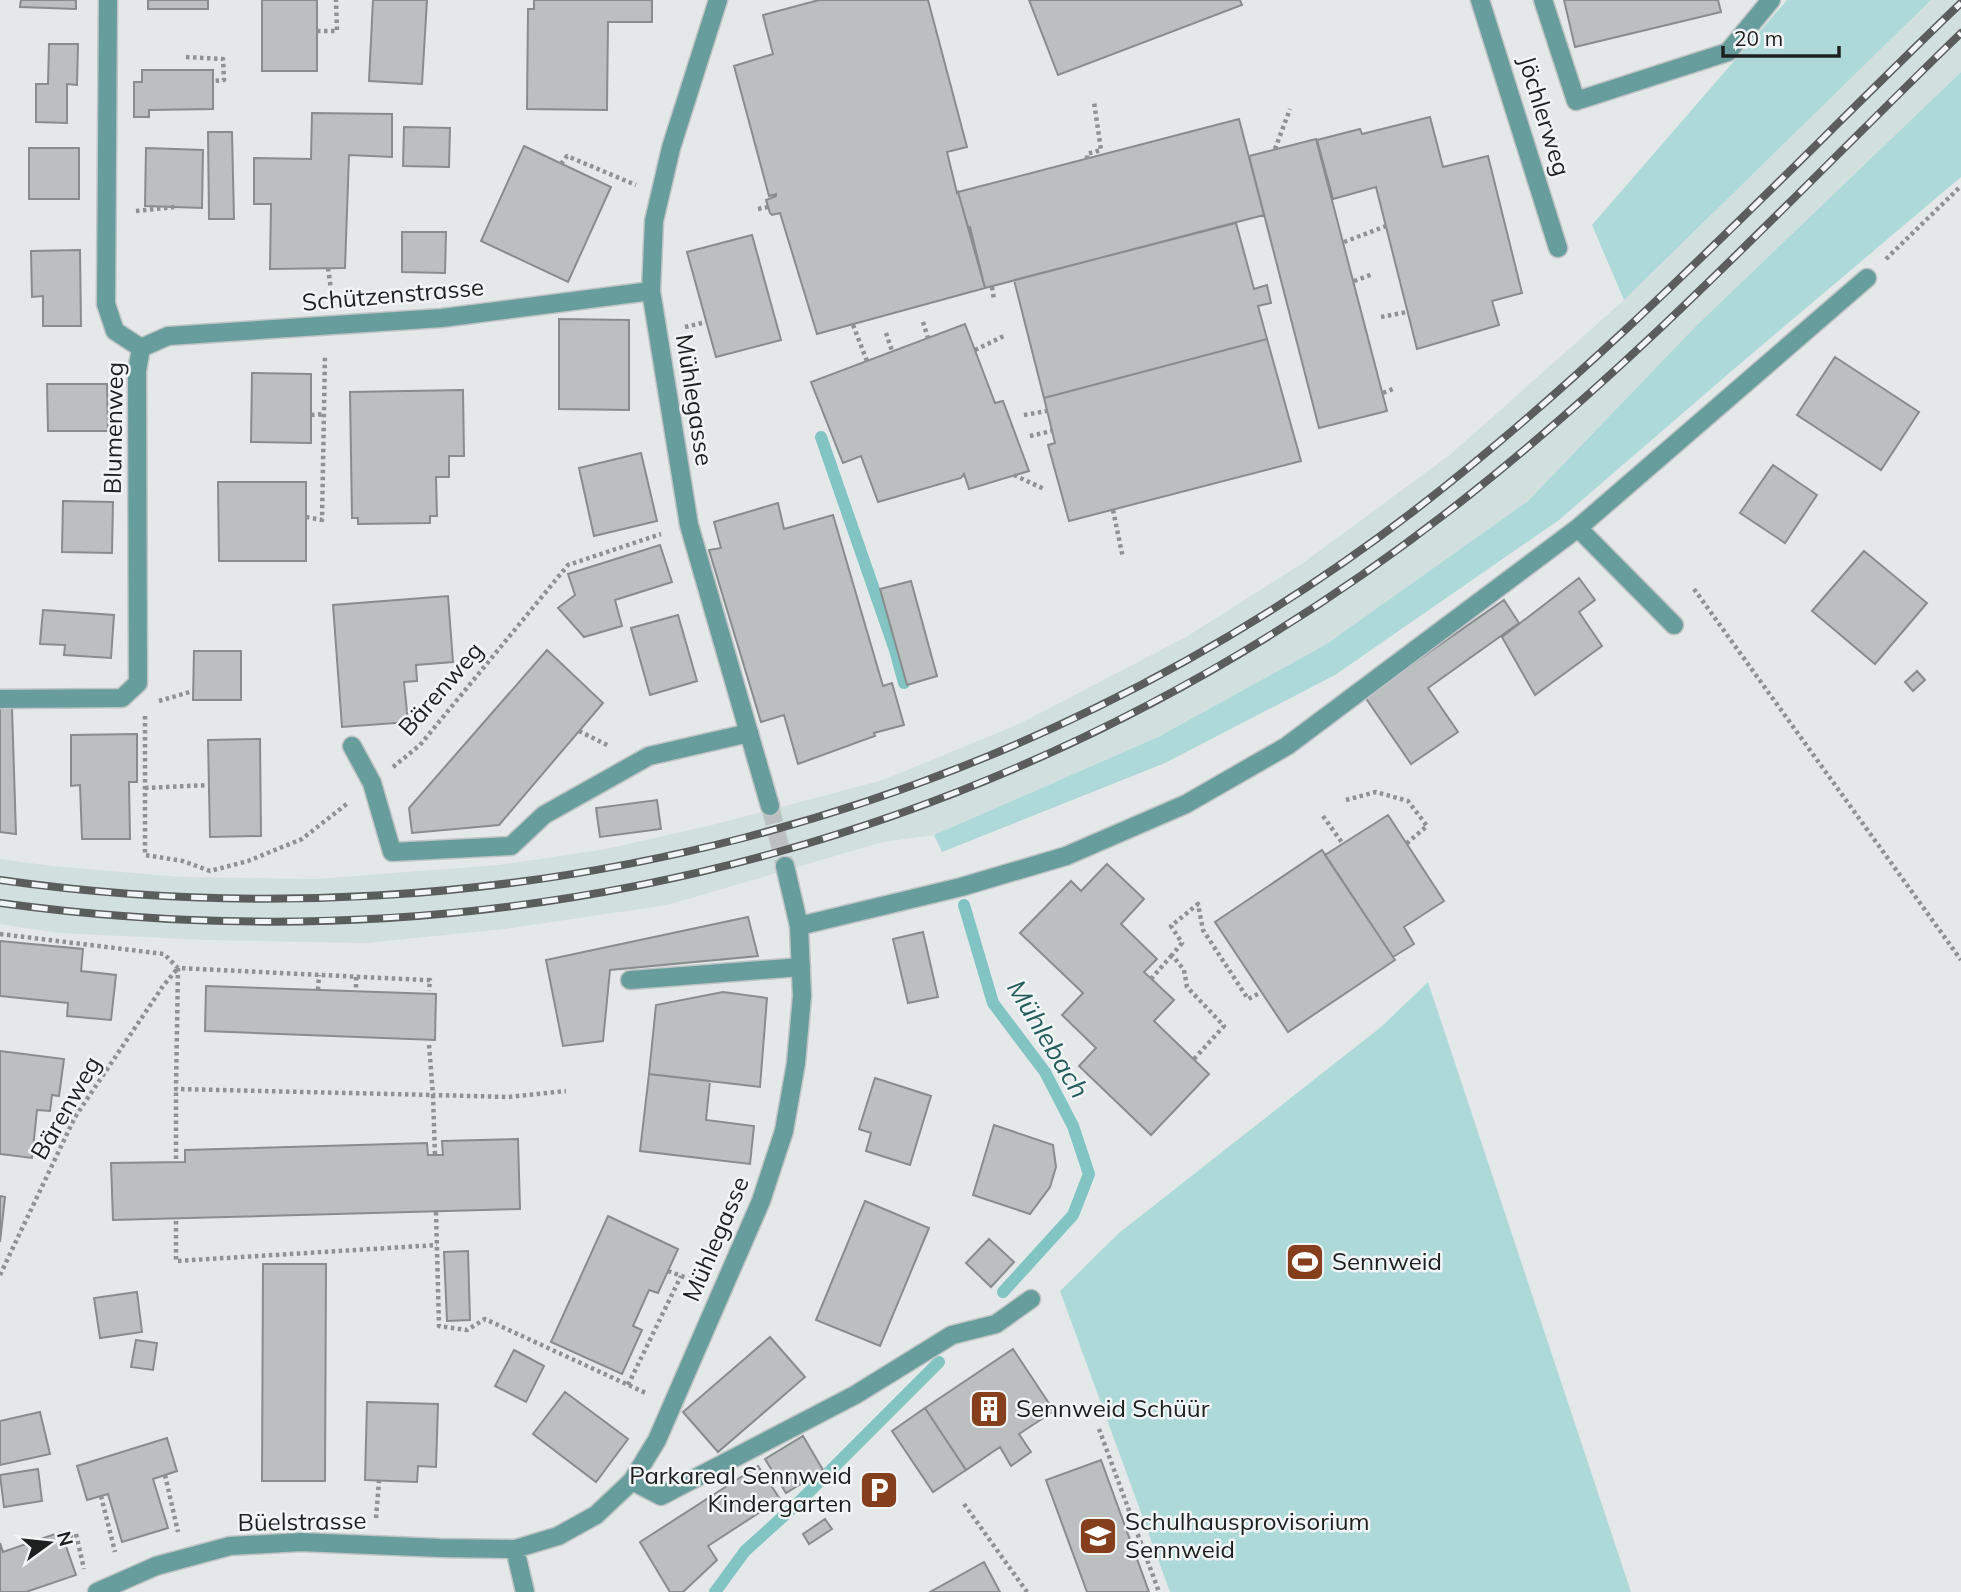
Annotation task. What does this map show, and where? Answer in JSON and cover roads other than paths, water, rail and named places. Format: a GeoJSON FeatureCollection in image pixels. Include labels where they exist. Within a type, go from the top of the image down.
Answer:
{"type":"FeatureCollection","features":[{"type":"Feature","properties":{"kind":"street","name":"Blumenweg"},"geometry":{"type":"LineString","coordinates":[[0,699],[122,698],[138,683],[136,371],[141,348],[115,331],[106,304],[108,0]]}},
{"type":"Feature","properties":{"kind":"street","name":"Mühlegasse"},"geometry":{"type":"LineString","coordinates":[[718,0],[668,160],[654,221],[651,291],[689,525],[770,806]]}},
{"type":"Feature","properties":{"kind":"street","name":"Jöchlerweg"},"geometry":{"type":"LineString","coordinates":[[1480,0],[1558,248]]}},
{"type":"Feature","properties":{"kind":"street"},"geometry":{"type":"LineString","coordinates":[[1543,0],[1576,101],[1728,52],[1771,0]]}},
{"type":"Feature","properties":{"kind":"street"},"geometry":{"type":"LineString","coordinates":[[799,926],[961,887],[1066,856],[1186,804],[1287,746],[1578,528],[1867,278]]}},
{"type":"Feature","properties":{"kind":"street","name":"Schützenstrasse"},"geometry":{"type":"LineString","coordinates":[[141,348],[168,336],[442,318],[651,291]]}},
{"type":"Feature","properties":{"kind":"street"},"geometry":{"type":"LineString","coordinates":[[1578,528],[1674,625]]}},
{"type":"Feature","properties":{"kind":"street"},"geometry":{"type":"LineString","coordinates":[[352,746],[372,783],[392,852],[511,846],[544,815],[649,756],[749,733]]}},
{"type":"Feature","properties":{"kind":"street","name":"Mühlegasse"},"geometry":{"type":"LineString","coordinates":[[515,1549],[558,1536],[596,1515],[632,1482],[657,1440],[761,1200],[784,1131],[796,1063],[802,996],[799,926],[785,866]]}},
{"type":"Feature","properties":{"kind":"street"},"geometry":{"type":"LineString","coordinates":[[629,980],[801,967]]}},
{"type":"Feature","properties":{"kind":"street"},"geometry":{"type":"LineString","coordinates":[[632,1482],[661,1496],[856,1395],[951,1335],[996,1324],[1031,1299]]}},
{"type":"Feature","properties":{"kind":"street","name":"Büelstrasse"},"geometry":{"type":"LineString","coordinates":[[97,1592],[156,1566],[230,1546],[301,1542],[515,1549]]}},
{"type":"Feature","properties":{"kind":"street"},"geometry":{"type":"LineString","coordinates":[[515,1549],[525,1592]]}},
{"type":"Feature","properties":{"kind":"waterway","name":"Mühlebach"},"geometry":{"type":"LineString","coordinates":[[821,437],[904,683]]}},
{"type":"Feature","properties":{"kind":"waterway","name":"Mühlebach"},"geometry":{"type":"LineString","coordinates":[[964,905],[993,1003],[1045,1072],[1073,1126],[1089,1174],[1073,1215],[1003,1292]]}},
{"type":"Feature","properties":{"kind":"waterway","name":"Mühlebach"},"geometry":{"type":"LineString","coordinates":[[715,1592],[745,1551],[797,1504],[939,1362]]}},
{"type":"Feature","properties":{"kind":"tunnel"},"geometry":{"type":"LineString","coordinates":[[770,806],[785,866]]}},
{"type":"Feature","properties":{"kind":"railway"},"geometry":{"type":"LineString","coordinates":[[0,880],[188,897],[376,896],[562,876],[745,838],[923,782],[1095,708],[1259,618],[1415,510],[1488,452],[1695,264],[1961,3]]}},
{"type":"Feature","properties":{"kind":"railway"},"geometry":{"type":"LineString","coordinates":[[0,903],[199,920],[395,917],[588,895],[776,852],[959,791],[1136,711],[1306,613],[1468,496],[1597,387],[1659,329],[1961,33]]}},
{"type":"Feature","properties":{"kind":"place","name":"Sennweid"},"geometry":{"type":"Point","coordinates":[1305,1262]}},
{"type":"Feature","properties":{"kind":"place","name":"Sennweid Schüür"},"geometry":{"type":"Point","coordinates":[989,1409]}},
{"type":"Feature","properties":{"kind":"place","name":"Parkareal Sennweid Kindergarten"},"geometry":{"type":"Point","coordinates":[879,1490]}},
{"type":"Feature","properties":{"kind":"place","name":"Schulhausprovisorium Sennweid"},"geometry":{"type":"Point","coordinates":[1098,1536]}}]}
